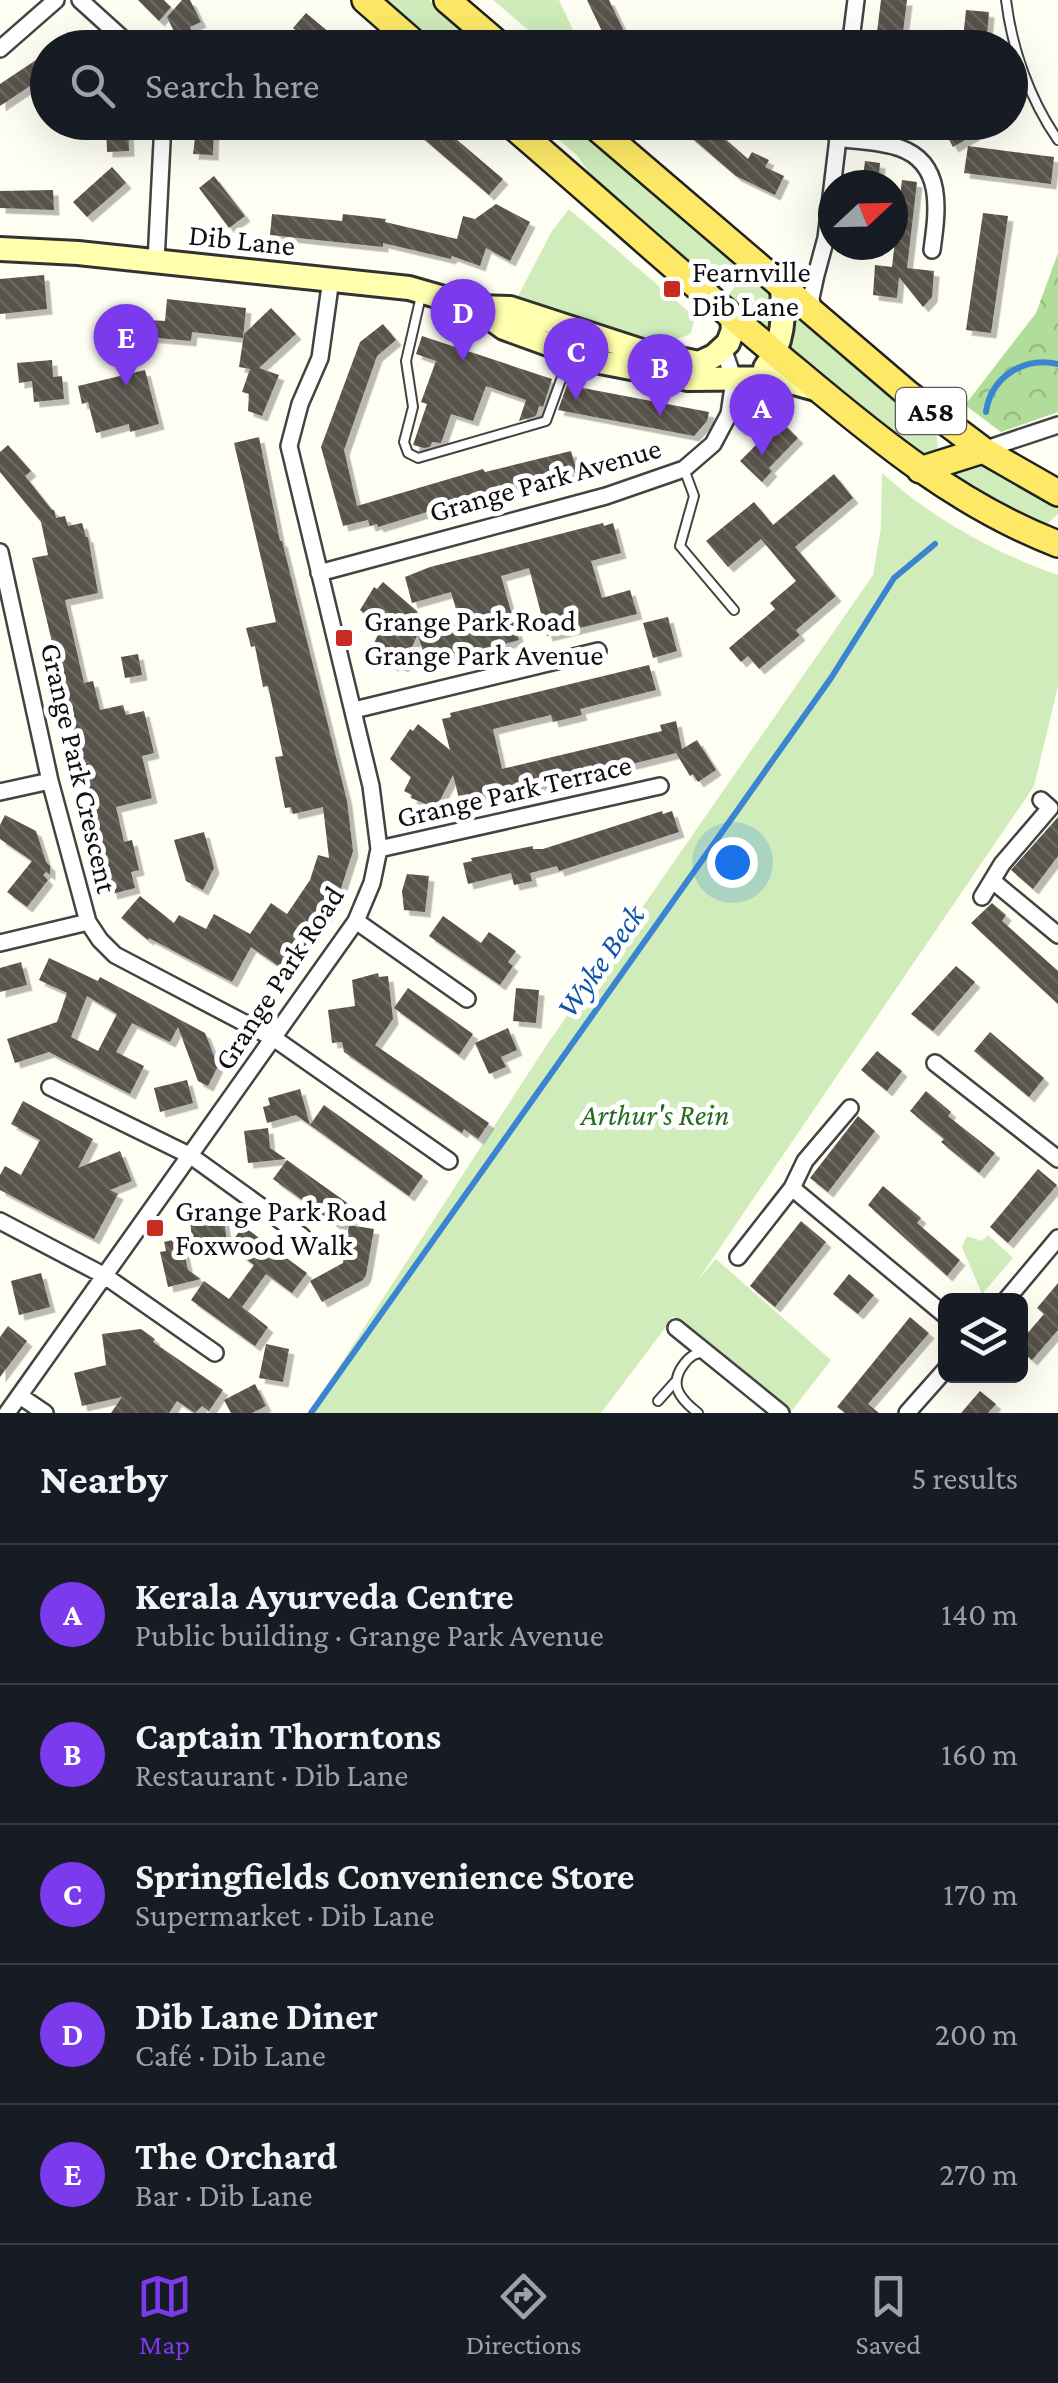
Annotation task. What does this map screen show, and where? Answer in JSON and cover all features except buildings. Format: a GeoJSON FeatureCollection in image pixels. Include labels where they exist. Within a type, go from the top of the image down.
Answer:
{"type":"FeatureCollection","features":[{"type":"Feature","properties":{"kind":"main road"},"geometry":{"type":"LineString","coordinates":[[365,0],[399,30]]}},
{"type":"Feature","properties":{"kind":"main road"},"geometry":{"type":"LineString","coordinates":[[447,0],[482,30]]}},
{"type":"Feature","properties":{"kind":"main road","name":"A58"},"geometry":{"type":"LineString","coordinates":[[529,140],[732,318],[920,470],[1016,528],[1058,544]]}},
{"type":"Feature","properties":{"kind":"main road"},"geometry":{"type":"LineString","coordinates":[[542,140],[584,188]]}},
{"type":"Feature","properties":{"kind":"main road","name":"A58"},"geometry":{"type":"LineString","coordinates":[[611,140],[949,426],[1058,493]]}},
{"type":"Feature","properties":{"kind":"main road"},"geometry":{"type":"LineString","coordinates":[[949,426],[958,450],[950,461]]}},
{"type":"Feature","properties":{"kind":"main road"},"geometry":{"type":"LineString","coordinates":[[920,470],[983,450]]}},
{"type":"Feature","properties":{"kind":"street"},"geometry":{"type":"LineString","coordinates":[[0,49],[56,0]]}},
{"type":"Feature","properties":{"kind":"street"},"geometry":{"type":"LineString","coordinates":[[80,0],[112,30]]}},
{"type":"Feature","properties":{"kind":"street"},"geometry":{"type":"LineString","coordinates":[[852,30],[856,0]]}},
{"type":"Feature","properties":{"kind":"street"},"geometry":{"type":"LineString","coordinates":[[156,262],[161,140]]}},
{"type":"Feature","properties":{"kind":"street"},"geometry":{"type":"LineString","coordinates":[[814,314],[811,298],[826,238],[838,140]]}},
{"type":"Feature","properties":{"kind":"street"},"geometry":{"type":"LineString","coordinates":[[873,140],[900,148],[928,170],[938,205],[932,250]]}},
{"type":"Feature","properties":{"kind":"street","name":"Dib Lane"},"geometry":{"type":"LineString","coordinates":[[0,249],[332,279],[422,292],[475,306],[510,308],[606,351],[688,378],[734,380],[759,376],[818,390]]}},
{"type":"Feature","properties":{"kind":"street"},"geometry":{"type":"LineString","coordinates":[[759,376],[776,354],[783,320],[782,286],[816,275]]}},
{"type":"Feature","properties":{"kind":"street","name":"Grange Park Road"},"geometry":{"type":"LineString","coordinates":[[8,1413],[275,1039],[356,921],[372,883],[379,849],[371,786],[289,446],[300,404],[320,358],[332,279]]}},
{"type":"Feature","properties":{"kind":"street","name":"Dib Lane"},"geometry":{"type":"LineString","coordinates":[[475,306],[504,328],[572,352],[645,352],[699,362],[723,348]]}},
{"type":"Feature","properties":{"kind":"street"},"geometry":{"type":"LineString","coordinates":[[732,318],[733,330],[723,348],[734,380]]}},
{"type":"Feature","properties":{"kind":"street","name":"Grange Park Avenue"},"geometry":{"type":"LineString","coordinates":[[319,573],[606,496],[684,469],[713,444],[729,414],[734,380]]}},
{"type":"Feature","properties":{"kind":"street"},"geometry":{"type":"LineString","coordinates":[[983,450],[1058,425]]}},
{"type":"Feature","properties":{"kind":"street","name":"Grange Park Crescent"},"geometry":{"type":"LineString","coordinates":[[0,552],[50,781],[88,922],[100,940],[116,955],[275,1039],[449,1161]]}},
{"type":"Feature","properties":{"kind":"street"},"geometry":{"type":"LineString","coordinates":[[0,642],[20,638]]}},
{"type":"Feature","properties":{"kind":"street"},"geometry":{"type":"LineString","coordinates":[[354,710],[598,651]]}},
{"type":"Feature","properties":{"kind":"street"},"geometry":{"type":"LineString","coordinates":[[0,792],[50,781]]}},
{"type":"Feature","properties":{"kind":"street","name":"Grange Park Terrace"},"geometry":{"type":"LineString","coordinates":[[379,849],[660,786]]}},
{"type":"Feature","properties":{"kind":"street"},"geometry":{"type":"LineString","coordinates":[[982,897],[1002,864],[1050,808],[1041,800]]}},
{"type":"Feature","properties":{"kind":"street"},"geometry":{"type":"LineString","coordinates":[[994,882],[1058,935]]}},
{"type":"Feature","properties":{"kind":"street"},"geometry":{"type":"LineString","coordinates":[[356,921],[468,1000]]}},
{"type":"Feature","properties":{"kind":"street"},"geometry":{"type":"LineString","coordinates":[[0,943],[88,922]]}},
{"type":"Feature","properties":{"kind":"street"},"geometry":{"type":"LineString","coordinates":[[935,1063],[1058,1159]]}},
{"type":"Feature","properties":{"kind":"street"},"geometry":{"type":"LineString","coordinates":[[50,1087],[191,1156],[302,1236]]}},
{"type":"Feature","properties":{"kind":"street"},"geometry":{"type":"LineString","coordinates":[[738,1258],[792,1188],[805,1161],[850,1108]]}},
{"type":"Feature","properties":{"kind":"street"},"geometry":{"type":"LineString","coordinates":[[792,1188],[938,1309]]}},
{"type":"Feature","properties":{"kind":"street"},"geometry":{"type":"LineString","coordinates":[[0,1221],[105,1276],[215,1353]]}},
{"type":"Feature","properties":{"kind":"street"},"geometry":{"type":"LineString","coordinates":[[1012,1293],[1058,1238]]}},
{"type":"Feature","properties":{"kind":"street"},"geometry":{"type":"LineString","coordinates":[[676,1328],[781,1413]]}},
{"type":"Feature","properties":{"kind":"street"},"geometry":{"type":"LineString","coordinates":[[907,1413],[938,1378]]}},
{"type":"Feature","properties":{"kind":"street"},"geometry":{"type":"LineString","coordinates":[[20,1396],[45,1413]]}},
{"type":"Feature","properties":{"kind":"lane"},"geometry":{"type":"LineString","coordinates":[[1006,0],[1012,30]]}},
{"type":"Feature","properties":{"kind":"lane"},"geometry":{"type":"LineString","coordinates":[[1028,83],[1058,140]]}},
{"type":"Feature","properties":{"kind":"lane"},"geometry":{"type":"LineString","coordinates":[[422,292],[406,361],[413,407],[404,442],[412,456],[424,458],[546,421],[572,352]]}},
{"type":"Feature","properties":{"kind":"lane"},"geometry":{"type":"LineString","coordinates":[[684,469],[694,496],[680,546],[734,610]]}},
{"type":"Feature","properties":{"kind":"lane"},"geometry":{"type":"LineString","coordinates":[[658,1401],[690,1356],[704,1352]]}},
{"type":"Feature","properties":{"kind":"lane"},"geometry":{"type":"LineString","coordinates":[[675,1382],[681,1399],[698,1413]]}},
{"type":"Feature","properties":{"kind":"green space"},"geometry":{"type":"Polygon","coordinates":[[[385,0],[429,0],[464,30],[421,30],[385,0]]]}},
{"type":"Feature","properties":{"kind":"green space"},"geometry":{"type":"Polygon","coordinates":[[[493,0],[559,0],[573,30],[528,30],[493,0]]]}},
{"type":"Feature","properties":{"kind":"green space"},"geometry":{"type":"Polygon","coordinates":[[[559,140],[592,140],[734,260],[720,287],[592,177],[577,155],[559,140]]]}},
{"type":"Feature","properties":{"kind":"green space"},"geometry":{"type":"Polygon","coordinates":[[[569,209],[695,317],[691,333],[675,339],[630,336],[517,298],[552,231],[569,209]]]}},
{"type":"Feature","properties":{"kind":"green space"},"geometry":{"type":"Polygon","coordinates":[[[1058,253],[1058,412],[1001,432],[965,405],[1036,313],[1058,253]]]}},
{"type":"Feature","properties":{"kind":"green space"},"geometry":{"type":"Polygon","coordinates":[[[747,271],[770,295],[774,334],[727,297],[747,271]]]}},
{"type":"Feature","properties":{"kind":"green space"},"geometry":{"type":"Polygon","coordinates":[[[794,311],[936,430],[938,448],[931,455],[911,451],[787,348],[794,311]]]}},
{"type":"Feature","properties":{"kind":"green space"},"geometry":{"type":"Polygon","coordinates":[[[977,462],[1058,507],[1058,514],[1046,525],[1013,511],[956,476],[958,469],[977,462]]]}},
{"type":"Feature","properties":{"kind":"green space","name":"Arthur's Rein"},"geometry":{"type":"Polygon","coordinates":[[[882,473],[921,505],[965,533],[1058,575],[1058,686],[1034,786],[698,1280],[716,1259],[831,1360],[790,1413],[781,1413],[676,1328],[674,1316],[601,1413],[309,1413],[544,1049],[873,575],[881,527],[882,473]]]}},
{"type":"Feature","properties":{"kind":"green space"},"geometry":{"type":"Polygon","coordinates":[[[988,1235],[1013,1258],[983,1293],[962,1247],[967,1236],[982,1241],[988,1235]]]}},
{"type":"Feature","properties":{"kind":"waterway","name":"Wyke Beck"},"geometry":{"type":"LineString","coordinates":[[986,412],[995,389],[1011,372],[1033,363],[1058,364]]}},
{"type":"Feature","properties":{"kind":"waterway","name":"Wyke Beck"},"geometry":{"type":"LineString","coordinates":[[311,1413],[831,678],[894,578],[935,544]]}},
{"type":"Feature","properties":{"kind":"place","name":"Fearnville Dib Lane"},"geometry":{"type":"Point","coordinates":[672,289]}},
{"type":"Feature","properties":{"kind":"place","name":"Dib Lane Diner"},"geometry":{"type":"Point","coordinates":[463,361]}},
{"type":"Feature","properties":{"kind":"place","name":"The Orchard"},"geometry":{"type":"Point","coordinates":[126,386]}},
{"type":"Feature","properties":{"kind":"place","name":"Springfields Convenience Store"},"geometry":{"type":"Point","coordinates":[576,400]}},
{"type":"Feature","properties":{"kind":"place","name":"Captain Thorntons"},"geometry":{"type":"Point","coordinates":[660,416]}},
{"type":"Feature","properties":{"kind":"place","name":"Kerala Ayurveda Centre"},"geometry":{"type":"Point","coordinates":[762,456]}},
{"type":"Feature","properties":{"kind":"place","name":"Grange Park Road Grange Park Avenue"},"geometry":{"type":"Point","coordinates":[344,638]}},
{"type":"Feature","properties":{"kind":"place","name":"Grange Park Road Foxwood Walk"},"geometry":{"type":"Point","coordinates":[155,1228]}}]}
